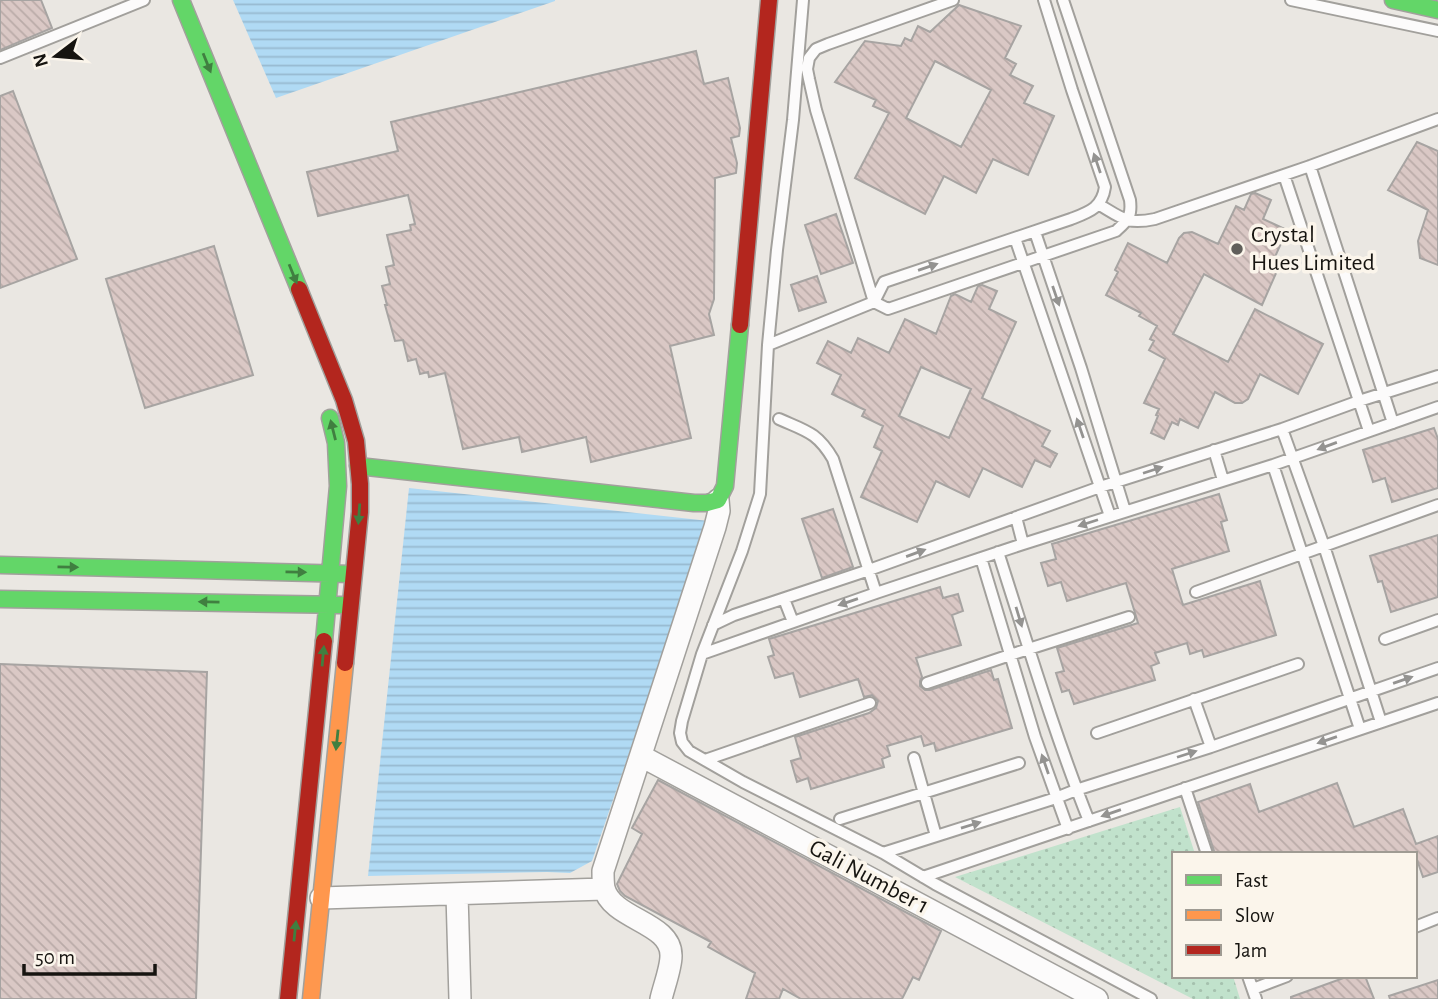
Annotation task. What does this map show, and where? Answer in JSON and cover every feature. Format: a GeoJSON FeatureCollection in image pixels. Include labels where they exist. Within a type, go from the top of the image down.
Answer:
{"type":"FeatureCollection","features":[{"type":"Feature","properties":{"kind":"street"},"geometry":{"type":"LineString","coordinates":[[181,0],[344,400],[356,441],[360,512],[311,999]]}},
{"type":"Feature","properties":{"kind":"street"},"geometry":{"type":"LineString","coordinates":[[661,999],[671,954],[667,940],[656,930],[614,905],[604,889],[603,871],[715,527],[719,511],[718,500],[725,486],[769,0]]}},
{"type":"Feature","properties":{"kind":"street"},"geometry":{"type":"LineString","coordinates":[[1400,1],[1438,10]]}},
{"type":"Feature","properties":{"kind":"street"},"geometry":{"type":"LineString","coordinates":[[288,999],[338,486],[336,443],[327,407]]}},
{"type":"Feature","properties":{"kind":"street"},"geometry":{"type":"LineString","coordinates":[[358,466],[694,503],[718,500]]}},
{"type":"Feature","properties":{"kind":"street"},"geometry":{"type":"LineString","coordinates":[[0,565],[353,574]]}},
{"type":"Feature","properties":{"kind":"street"},"geometry":{"type":"LineString","coordinates":[[0,599],[350,606]]}},
{"type":"Feature","properties":{"kind":"street","name":"Gali Number 1"},"geometry":{"type":"LineString","coordinates":[[642,755],[1097,999]]}},
{"type":"Feature","properties":{"kind":"street"},"geometry":{"type":"LineString","coordinates":[[321,898],[604,889]]}},
{"type":"Feature","properties":{"kind":"street"},"geometry":{"type":"LineString","coordinates":[[457,894],[460,999]]}},
{"type":"Feature","properties":{"kind":"lane"},"geometry":{"type":"LineString","coordinates":[[0,58],[144,0]]}},
{"type":"Feature","properties":{"kind":"lane"},"geometry":{"type":"LineString","coordinates":[[803,0],[793,120],[768,345],[760,494],[742,551],[702,654],[680,733],[682,742],[688,751],[743,782],[883,853],[1151,999]]}},
{"type":"Feature","properties":{"kind":"lane"},"geometry":{"type":"LineString","coordinates":[[953,0],[828,44],[816,49],[809,58],[807,69],[816,110],[874,302],[888,309],[1116,231],[1127,221],[1131,211],[1130,200],[1063,0]]}},
{"type":"Feature","properties":{"kind":"lane"},"geometry":{"type":"LineString","coordinates":[[768,345],[874,302],[884,282],[1088,212],[1103,198],[1105,187],[1044,0]]}},
{"type":"Feature","properties":{"kind":"lane"},"geometry":{"type":"LineString","coordinates":[[1291,0],[1438,31]]}},
{"type":"Feature","properties":{"kind":"lane"},"geometry":{"type":"LineString","coordinates":[[1072,90],[1091,84]]}},
{"type":"Feature","properties":{"kind":"lane"},"geometry":{"type":"LineString","coordinates":[[1098,204],[1127,221],[1155,219],[1438,119]]}},
{"type":"Feature","properties":{"kind":"lane"},"geometry":{"type":"LineString","coordinates":[[1310,166],[1393,423]]}},
{"type":"Feature","properties":{"kind":"lane"},"geometry":{"type":"LineString","coordinates":[[1284,175],[1368,431]]}},
{"type":"Feature","properties":{"kind":"lane"},"geometry":{"type":"LineString","coordinates":[[1035,232],[1125,511]]}},
{"type":"Feature","properties":{"kind":"lane"},"geometry":{"type":"LineString","coordinates":[[1015,238],[1110,516]]}},
{"type":"Feature","properties":{"kind":"lane"},"geometry":{"type":"LineString","coordinates":[[1061,374],[1081,368]]}},
{"type":"Feature","properties":{"kind":"lane"},"geometry":{"type":"LineString","coordinates":[[713,625],[734,615],[1100,487],[1438,376]]}},
{"type":"Feature","properties":{"kind":"lane"},"geometry":{"type":"LineString","coordinates":[[702,654],[998,552],[1292,459],[1438,407]]}},
{"type":"Feature","properties":{"kind":"lane"},"geometry":{"type":"LineString","coordinates":[[779,419],[814,434],[833,459],[876,593]]}},
{"type":"Feature","properties":{"kind":"lane"},"geometry":{"type":"LineString","coordinates":[[1282,429],[1324,546],[1381,722]]}},
{"type":"Feature","properties":{"kind":"lane"},"geometry":{"type":"LineString","coordinates":[[1214,450],[1223,480]]}},
{"type":"Feature","properties":{"kind":"lane"},"geometry":{"type":"LineString","coordinates":[[1273,465],[1360,729]]}},
{"type":"Feature","properties":{"kind":"lane"},"geometry":{"type":"LineString","coordinates":[[1196,592],[1438,505]]}},
{"type":"Feature","properties":{"kind":"lane"},"geometry":{"type":"LineString","coordinates":[[1017,517],[1023,544]]}},
{"type":"Feature","properties":{"kind":"lane"},"geometry":{"type":"LineString","coordinates":[[998,552],[1076,790],[1089,821]]}},
{"type":"Feature","properties":{"kind":"lane"},"geometry":{"type":"LineString","coordinates":[[981,558],[1068,829]]}},
{"type":"Feature","properties":{"kind":"lane"},"geometry":{"type":"LineString","coordinates":[[784,598],[793,622]]}},
{"type":"Feature","properties":{"kind":"lane"},"geometry":{"type":"LineString","coordinates":[[927,683],[1129,617]]}},
{"type":"Feature","properties":{"kind":"lane"},"geometry":{"type":"LineString","coordinates":[[1385,639],[1438,620]]}},
{"type":"Feature","properties":{"kind":"lane"},"geometry":{"type":"LineString","coordinates":[[1097,733],[1298,664]]}},
{"type":"Feature","properties":{"kind":"lane"},"geometry":{"type":"LineString","coordinates":[[883,853],[1210,747],[1438,668]]}},
{"type":"Feature","properties":{"kind":"lane"},"geometry":{"type":"LineString","coordinates":[[1194,699],[1210,747]]}},
{"type":"Feature","properties":{"kind":"lane"},"geometry":{"type":"LineString","coordinates":[[705,760],[870,703]]}},
{"type":"Feature","properties":{"kind":"lane"},"geometry":{"type":"LineString","coordinates":[[923,877],[1438,703]]}},
{"type":"Feature","properties":{"kind":"lane"},"geometry":{"type":"LineString","coordinates":[[914,758],[936,835]]}},
{"type":"Feature","properties":{"kind":"lane"},"geometry":{"type":"LineString","coordinates":[[840,819],[1019,763]]}},
{"type":"Feature","properties":{"kind":"lane"},"geometry":{"type":"LineString","coordinates":[[1185,788],[1206,852]]}},
{"type":"Feature","properties":{"kind":"lane"},"geometry":{"type":"LineString","coordinates":[[1417,926],[1438,918]]}},
{"type":"Feature","properties":{"kind":"lane"},"geometry":{"type":"LineString","coordinates":[[1254,994],[1283,978]]}},
{"type":"Feature","properties":{"kind":"green space"},"geometry":{"type":"Polygon","coordinates":[[[1180,807],[1194,852],[1172,852],[1172,978],[1234,978],[1240,999],[1193,999],[955,877],[1180,807]]]}},
{"type":"Feature","properties":{"kind":"water"},"geometry":{"type":"Polygon","coordinates":[[[233,0],[555,0],[555,1],[276,98],[233,0]]]}},
{"type":"Feature","properties":{"kind":"water"},"geometry":{"type":"Polygon","coordinates":[[[409,488],[709,521],[592,861],[570,873],[368,876],[409,488]]]}},
{"type":"Feature","properties":{"kind":"building"},"geometry":{"type":"Polygon","coordinates":[[[0,0],[41,0],[52,28],[0,50],[0,0]]]}},
{"type":"Feature","properties":{"kind":"building"},"geometry":{"type":"Polygon","coordinates":[[[959,5],[1021,26],[1005,58],[1016,64],[1010,75],[1033,86],[1024,103],[1054,116],[1028,175],[993,159],[976,193],[944,176],[925,214],[855,178],[889,113],[873,106],[876,100],[835,82],[865,41],[901,46],[905,38],[911,41],[918,26],[930,32],[959,5]],[[935,61],[906,118],[961,147],[991,90],[935,61]]]}},
{"type":"Feature","properties":{"kind":"building"},"geometry":{"type":"Polygon","coordinates":[[[696,51],[704,84],[728,78],[740,128],[739,136],[731,138],[737,163],[736,173],[715,178],[714,299],[709,314],[714,335],[670,346],[691,438],[591,462],[586,437],[522,452],[519,437],[463,449],[445,373],[429,377],[428,372],[420,374],[416,359],[408,361],[403,340],[395,341],[385,305],[382,286],[390,284],[386,267],[394,265],[387,235],[411,230],[410,225],[415,224],[408,195],[318,216],[307,172],[398,151],[391,122],[696,51]]]}},
{"type":"Feature","properties":{"kind":"building"},"geometry":{"type":"Polygon","coordinates":[[[13,91],[77,259],[0,288],[0,96],[13,91]]]}},
{"type":"Feature","properties":{"kind":"building"},"geometry":{"type":"Polygon","coordinates":[[[1417,142],[1438,151],[1438,265],[1420,258],[1418,241],[1428,210],[1388,190],[1417,142]]]}},
{"type":"Feature","properties":{"kind":"building"},"geometry":{"type":"Polygon","coordinates":[[[1255,193],[1271,200],[1263,219],[1287,230],[1270,268],[1277,271],[1262,305],[1204,274],[1173,334],[1228,362],[1255,309],[1323,344],[1298,394],[1260,374],[1248,399],[1235,403],[1215,392],[1198,428],[1180,419],[1178,425],[1172,422],[1164,439],[1151,433],[1159,409],[1144,403],[1165,359],[1149,350],[1154,341],[1150,339],[1157,326],[1139,316],[1141,313],[1106,295],[1118,272],[1115,270],[1128,243],[1167,263],[1184,233],[1192,232],[1218,244],[1236,206],[1244,210],[1251,194],[1255,193]]]}},
{"type":"Feature","properties":{"kind":"building"},"geometry":{"type":"Polygon","coordinates":[[[836,214],[853,263],[821,274],[805,225],[836,214]]]}},
{"type":"Feature","properties":{"kind":"building"},"geometry":{"type":"Polygon","coordinates":[[[214,246],[253,375],[145,408],[106,279],[214,246]]]}},
{"type":"Feature","properties":{"kind":"building"},"geometry":{"type":"Polygon","coordinates":[[[817,276],[826,302],[799,311],[791,285],[817,276]]]}},
{"type":"Feature","properties":{"kind":"building"},"geometry":{"type":"Polygon","coordinates":[[[978,286],[997,291],[989,309],[1016,322],[982,398],[1050,431],[1042,446],[1057,454],[1050,467],[1035,460],[1022,487],[983,468],[969,497],[936,481],[917,522],[861,497],[882,451],[874,447],[883,426],[862,416],[865,410],[832,394],[841,375],[817,363],[828,341],[851,353],[858,338],[889,353],[905,319],[936,334],[951,296],[955,294],[971,302],[978,286]],[[921,367],[899,416],[949,438],[971,389],[921,367]]]}},
{"type":"Feature","properties":{"kind":"building"},"geometry":{"type":"Polygon","coordinates":[[[1434,428],[1438,439],[1438,488],[1392,502],[1385,478],[1373,482],[1363,450],[1434,428]]]}},
{"type":"Feature","properties":{"kind":"building"},"geometry":{"type":"Polygon","coordinates":[[[1219,494],[1227,520],[1221,522],[1229,551],[1172,569],[1183,605],[1260,581],[1276,635],[1204,657],[1202,650],[1190,654],[1187,643],[1155,653],[1159,663],[1151,666],[1155,680],[1074,704],[1069,690],[1062,692],[1056,673],[1064,671],[1057,648],[1138,623],[1126,583],[1067,601],[1061,582],[1048,586],[1041,563],[1056,559],[1052,544],[1219,494]]]}},
{"type":"Feature","properties":{"kind":"building"},"geometry":{"type":"Polygon","coordinates":[[[833,509],[853,567],[822,578],[802,519],[833,509]]]}},
{"type":"Feature","properties":{"kind":"building"},"geometry":{"type":"Polygon","coordinates":[[[1438,535],[1438,597],[1391,612],[1382,581],[1378,582],[1370,556],[1438,535]]]}},
{"type":"Feature","properties":{"kind":"building"},"geometry":{"type":"Polygon","coordinates":[[[940,587],[943,598],[958,594],[963,611],[952,615],[961,645],[916,658],[922,677],[920,686],[930,690],[991,670],[994,680],[998,679],[1012,728],[936,751],[934,743],[924,746],[921,736],[887,746],[890,756],[882,759],[884,767],[811,789],[808,778],[797,782],[791,761],[801,758],[795,737],[869,713],[876,708],[878,701],[872,695],[864,697],[858,679],[800,697],[793,673],[775,678],[768,657],[774,655],[769,639],[940,587]]]}},
{"type":"Feature","properties":{"kind":"building"},"geometry":{"type":"Polygon","coordinates":[[[0,664],[207,672],[196,999],[0,999],[0,664]]]}},
{"type":"Feature","properties":{"kind":"building"},"geometry":{"type":"Polygon","coordinates":[[[658,780],[941,931],[919,980],[913,977],[902,999],[801,999],[783,989],[779,999],[746,999],[755,973],[708,947],[711,942],[625,896],[617,884],[642,834],[632,828],[658,780]]]}},
{"type":"Feature","properties":{"kind":"building"},"geometry":{"type":"Polygon","coordinates":[[[1337,783],[1354,827],[1403,809],[1416,844],[1438,836],[1438,872],[1423,877],[1417,852],[1214,852],[1198,802],[1250,784],[1259,812],[1337,783]]]}},
{"type":"Feature","properties":{"kind":"building"},"geometry":{"type":"Polygon","coordinates":[[[1343,978],[1366,978],[1374,999],[1291,999],[1343,978]]]}},
{"type":"Feature","properties":{"kind":"building"},"geometry":{"type":"Polygon","coordinates":[[[1438,980],[1438,999],[1390,999],[1389,996],[1438,980]]]}},
{"type":"Feature","properties":{"kind":"traffic: fast"},"geometry":{"type":"LineString","coordinates":[[181,0],[299,289]]}},
{"type":"Feature","properties":{"kind":"traffic: fast"},"geometry":{"type":"LineString","coordinates":[[1393,0],[1438,10]]}},
{"type":"Feature","properties":{"kind":"traffic: fast"},"geometry":{"type":"LineString","coordinates":[[358,466],[694,503],[718,500],[725,486],[740,325]]}},
{"type":"Feature","properties":{"kind":"traffic: fast"},"geometry":{"type":"LineString","coordinates":[[324,641],[338,486],[336,443],[330,418]]}},
{"type":"Feature","properties":{"kind":"traffic: fast"},"geometry":{"type":"LineString","coordinates":[[0,565],[350,574]]}},
{"type":"Feature","properties":{"kind":"traffic: fast"},"geometry":{"type":"LineString","coordinates":[[0,599],[346,605]]}},
{"type":"Feature","properties":{"kind":"traffic: slow"},"geometry":{"type":"LineString","coordinates":[[311,999],[345,663]]}},
{"type":"Feature","properties":{"kind":"traffic: jam"},"geometry":{"type":"LineString","coordinates":[[740,325],[769,0]]}},
{"type":"Feature","properties":{"kind":"traffic: jam"},"geometry":{"type":"LineString","coordinates":[[299,289],[344,400],[356,441],[360,512],[345,663]]}},
{"type":"Feature","properties":{"kind":"traffic: jam"},"geometry":{"type":"LineString","coordinates":[[288,999],[324,641]]}},
{"type":"Feature","properties":{"kind":"place","name":"Crystal Hues Limited"},"geometry":{"type":"Point","coordinates":[1237,249]}}]}
